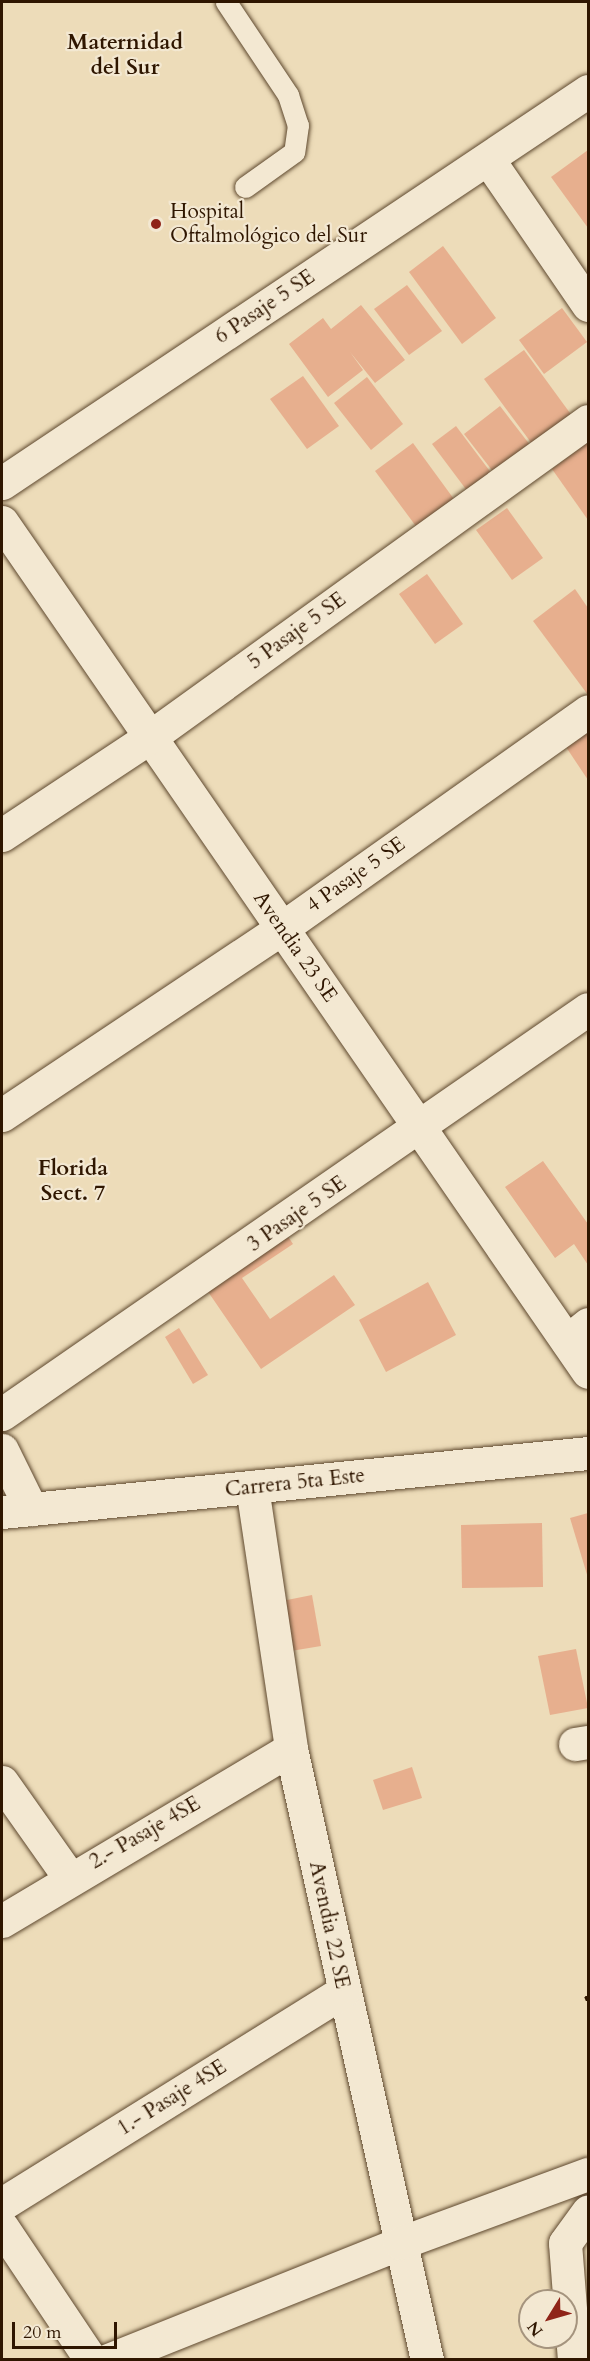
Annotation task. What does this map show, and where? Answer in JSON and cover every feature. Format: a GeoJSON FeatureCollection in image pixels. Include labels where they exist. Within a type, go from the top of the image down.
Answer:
{"type":"FeatureCollection","features":[{"type":"Feature","properties":{"kind":"street","name":"6 Pasaje 5 SE"},"geometry":{"type":"LineString","coordinates":[[2,483],[588,91]]}},
{"type":"Feature","properties":{"kind":"street"},"geometry":{"type":"LineString","coordinates":[[488,159],[588,305]]}},
{"type":"Feature","properties":{"kind":"street","name":"5 Pasaje 5 SE"},"geometry":{"type":"LineString","coordinates":[[2,835],[150,737],[588,421]]}},
{"type":"Feature","properties":{"kind":"street","name":"Avendia 23 SE"},"geometry":{"type":"LineString","coordinates":[[2,522],[420,1127],[578,1332],[588,1372]]}},
{"type":"Feature","properties":{"kind":"street","name":"4 Pasaje 5 SE"},"geometry":{"type":"LineString","coordinates":[[2,1115],[282,928],[588,711]]}},
{"type":"Feature","properties":{"kind":"street","name":"3 Pasaje 5 SE"},"geometry":{"type":"LineString","coordinates":[[2,1414],[588,1009]]}},
{"type":"Feature","properties":{"kind":"street"},"geometry":{"type":"LineString","coordinates":[[2,1450],[16,1511]]}},
{"type":"Feature","properties":{"kind":"street","name":"Carrera 5ta Este"},"geometry":{"type":"LineString","coordinates":[[16,1511],[588,1453]]}},
{"type":"Feature","properties":{"kind":"street","name":"Avendia 22 SE"},"geometry":{"type":"LineString","coordinates":[[252,1487],[291,1749],[343,1992],[427,2360]]}},
{"type":"Feature","properties":{"kind":"street","name":"2.- Pasaje 4SE"},"geometry":{"type":"LineString","coordinates":[[2,1921],[69,1877],[291,1749]]}},
{"type":"Feature","properties":{"kind":"street"},"geometry":{"type":"LineString","coordinates":[[2,1782],[69,1877]]}},
{"type":"Feature","properties":{"kind":"street","name":"1.- Pasaje 4SE"},"geometry":{"type":"LineString","coordinates":[[2,2204],[343,1992]]}},
{"type":"Feature","properties":{"kind":"street"},"geometry":{"type":"LineString","coordinates":[[108,2360],[400,2243],[588,2174]]}},
{"type":"Feature","properties":{"kind":"street"},"geometry":{"type":"LineString","coordinates":[[573,2360],[564,2243],[588,2211]]}},
{"type":"Feature","properties":{"kind":"street"},"geometry":{"type":"LineString","coordinates":[[2,2227],[91,2360]]}},
{"type":"Feature","properties":{"kind":"lane"},"geometry":{"type":"LineString","coordinates":[[226,2],[288,95],[298,126],[294,152],[245,187]]}},
{"type":"Feature","properties":{"kind":"building"},"geometry":{"type":"Polygon","coordinates":[[[588,150],[588,228],[551,177],[588,150]]]}},
{"type":"Feature","properties":{"kind":"building"},"geometry":{"type":"Polygon","coordinates":[[[443,246],[496,318],[462,344],[409,272],[443,246]]]}},
{"type":"Feature","properties":{"kind":"building"},"geometry":{"type":"Polygon","coordinates":[[[407,285],[442,331],[409,355],[374,309],[407,285]]]}},
{"type":"Feature","properties":{"kind":"building"},"geometry":{"type":"Polygon","coordinates":[[[361,305],[405,360],[375,383],[350,352],[363,370],[328,397],[289,344],[323,318],[331,329],[361,305]]]}},
{"type":"Feature","properties":{"kind":"building"},"geometry":{"type":"Polygon","coordinates":[[[562,308],[587,342],[544,374],[519,340],[562,308]]]}},
{"type":"Feature","properties":{"kind":"building"},"geometry":{"type":"Polygon","coordinates":[[[524,350],[578,424],[538,452],[484,379],[524,350]]]}},
{"type":"Feature","properties":{"kind":"building"},"geometry":{"type":"Polygon","coordinates":[[[303,376],[339,426],[307,449],[270,399],[303,376]]]}},
{"type":"Feature","properties":{"kind":"building"},"geometry":{"type":"Polygon","coordinates":[[[367,377],[403,424],[371,450],[334,403],[367,377]]]}},
{"type":"Feature","properties":{"kind":"building"},"geometry":{"type":"Polygon","coordinates":[[[500,406],[537,454],[501,482],[464,434],[500,406]]]}},
{"type":"Feature","properties":{"kind":"building"},"geometry":{"type":"Polygon","coordinates":[[[456,426],[495,478],[471,496],[432,444],[456,426]]]}},
{"type":"Feature","properties":{"kind":"building"},"geometry":{"type":"Polygon","coordinates":[[[588,442],[588,520],[552,469],[588,442]]]}},
{"type":"Feature","properties":{"kind":"building"},"geometry":{"type":"Polygon","coordinates":[[[413,443],[459,506],[421,533],[375,471],[413,443]]]}},
{"type":"Feature","properties":{"kind":"building"},"geometry":{"type":"Polygon","coordinates":[[[507,508],[543,558],[512,580],[476,530],[507,508]]]}},
{"type":"Feature","properties":{"kind":"building"},"geometry":{"type":"Polygon","coordinates":[[[427,574],[463,624],[435,644],[399,594],[427,574]]]}},
{"type":"Feature","properties":{"kind":"building"},"geometry":{"type":"Polygon","coordinates":[[[575,589],[588,608],[588,695],[533,621],[575,589]]]}},
{"type":"Feature","properties":{"kind":"building"},"geometry":{"type":"Polygon","coordinates":[[[588,731],[588,780],[566,747],[588,731]]]}},
{"type":"Feature","properties":{"kind":"building"},"geometry":{"type":"Polygon","coordinates":[[[543,1161],[588,1224],[588,1265],[574,1244],[555,1258],[505,1187],[543,1161]]]}},
{"type":"Feature","properties":{"kind":"building"},"geometry":{"type":"Polygon","coordinates":[[[281,1226],[293,1244],[242,1278],[270,1319],[334,1275],[355,1305],[261,1369],[200,1280],[281,1226]]]}},
{"type":"Feature","properties":{"kind":"building"},"geometry":{"type":"Polygon","coordinates":[[[428,1282],[456,1335],[386,1372],[359,1320],[428,1282]]]}},
{"type":"Feature","properties":{"kind":"building"},"geometry":{"type":"Polygon","coordinates":[[[179,1328],[208,1375],[193,1384],[165,1337],[179,1328]]]}},
{"type":"Feature","properties":{"kind":"building"},"geometry":{"type":"Polygon","coordinates":[[[588,1513],[588,1578],[570,1518],[588,1513]]]}},
{"type":"Feature","properties":{"kind":"building"},"geometry":{"type":"Polygon","coordinates":[[[542,1523],[543,1587],[462,1588],[461,1525],[542,1523]]]}},
{"type":"Feature","properties":{"kind":"building"},"geometry":{"type":"Polygon","coordinates":[[[312,1595],[321,1646],[291,1651],[282,1601],[312,1595]]]}},
{"type":"Feature","properties":{"kind":"building"},"geometry":{"type":"Polygon","coordinates":[[[576,1649],[588,1708],[550,1715],[538,1656],[576,1649]]]}},
{"type":"Feature","properties":{"kind":"building"},"geometry":{"type":"Polygon","coordinates":[[[412,1767],[422,1798],[383,1810],[373,1780],[412,1767]]]}},
{"type":"Feature","properties":{"kind":"place","name":"Hospital Oftalmológico del Sur"},"geometry":{"type":"Point","coordinates":[156,224]}},
{"type":"Feature","properties":{"kind":"district","name":"Maternidad del Sur"},"geometry":{"type":"Point","coordinates":[125,54]}},
{"type":"Feature","properties":{"kind":"district","name":"Florida Sect. 7"},"geometry":{"type":"Point","coordinates":[73,1180]}}]}
